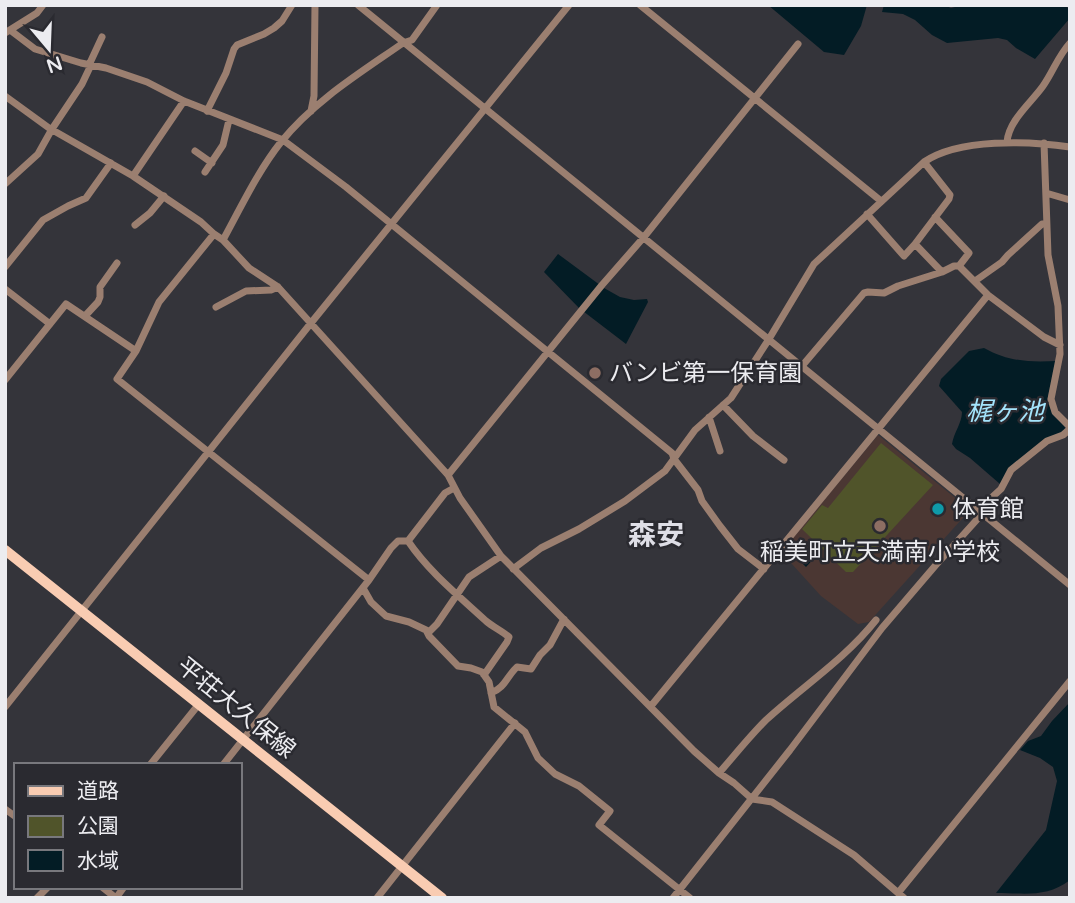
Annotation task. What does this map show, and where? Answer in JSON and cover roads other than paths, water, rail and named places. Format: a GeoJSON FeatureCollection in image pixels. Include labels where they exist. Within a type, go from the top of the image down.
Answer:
{"type":"FeatureCollection","features":[{"type":"Feature","properties":{"kind":"main road","name":"平荘大久保線"},"geometry":{"type":"LineString","coordinates":[[5,550],[442,898]]}},
{"type":"Feature","properties":{"kind":"street"},"geometry":{"type":"LineString","coordinates":[[43,5],[37,13],[8,32],[35,49],[147,82],[207,111],[283,140],[346,187],[672,453],[698,490],[702,501],[738,549],[764,569]]}},
{"type":"Feature","properties":{"kind":"street"},"geometry":{"type":"LineString","coordinates":[[207,111],[237,45],[274,28],[292,5]]}},
{"type":"Feature","properties":{"kind":"street"},"geometry":{"type":"LineString","coordinates":[[310,112],[314,96],[315,5]]}},
{"type":"Feature","properties":{"kind":"street"},"geometry":{"type":"LineString","coordinates":[[358,5],[1070,585]]}},
{"type":"Feature","properties":{"kind":"street"},"geometry":{"type":"LineString","coordinates":[[223,240],[267,162],[283,140],[310,112],[343,85],[403,43],[412,40],[437,5]]}},
{"type":"Feature","properties":{"kind":"street"},"geometry":{"type":"LineString","coordinates":[[5,707],[569,5]]}},
{"type":"Feature","properties":{"kind":"street"},"geometry":{"type":"LineString","coordinates":[[640,5],[881,201]]}},
{"type":"Feature","properties":{"kind":"street"},"geometry":{"type":"LineString","coordinates":[[5,184],[38,154],[82,84],[102,37]]}},
{"type":"Feature","properties":{"kind":"street"},"geometry":{"type":"LineString","coordinates":[[1007,142],[1011,127],[1045,84],[1070,43]]}},
{"type":"Feature","properties":{"kind":"street"},"geometry":{"type":"LineString","coordinates":[[448,475],[644,237],[798,44]]}},
{"type":"Feature","properties":{"kind":"street"},"geometry":{"type":"LineString","coordinates":[[5,96],[52,129],[164,196],[223,240],[249,268],[278,287],[448,475],[501,556],[694,751],[752,799],[772,802],[854,855],[901,895],[1070,681]]}},
{"type":"Feature","properties":{"kind":"street"},"geometry":{"type":"LineString","coordinates":[[133,176],[184,101]]}},
{"type":"Feature","properties":{"kind":"street"},"geometry":{"type":"LineString","coordinates":[[205,172],[223,145],[229,120]]}},
{"type":"Feature","properties":{"kind":"street"},"geometry":{"type":"LineString","coordinates":[[513,569],[541,548],[579,529],[659,477],[695,430],[731,398],[814,264],[924,162],[955,149],[1007,142],[1070,147]]}},
{"type":"Feature","properties":{"kind":"street"},"geometry":{"type":"LineString","coordinates":[[673,898],[882,628],[1001,489],[1012,470],[1047,441],[1063,435],[1070,428],[1055,412],[1051,399],[1060,350],[1058,306],[1048,255],[1044,143]]}},
{"type":"Feature","properties":{"kind":"street"},"geometry":{"type":"LineString","coordinates":[[195,151],[212,163]]}},
{"type":"Feature","properties":{"kind":"street"},"geometry":{"type":"LineString","coordinates":[[867,214],[904,256],[950,195],[924,162]]}},
{"type":"Feature","properties":{"kind":"street"},"geometry":{"type":"LineString","coordinates":[[5,267],[43,220],[86,198],[111,163]]}},
{"type":"Feature","properties":{"kind":"street"},"geometry":{"type":"LineString","coordinates":[[1046,193],[1070,200]]}},
{"type":"Feature","properties":{"kind":"street"},"geometry":{"type":"LineString","coordinates":[[135,225],[150,213],[164,196]]}},
{"type":"Feature","properties":{"kind":"street"},"geometry":{"type":"LineString","coordinates":[[935,217],[969,253],[959,266]]}},
{"type":"Feature","properties":{"kind":"street"},"geometry":{"type":"LineString","coordinates":[[975,281],[1002,262],[1042,224],[1046,224]]}},
{"type":"Feature","properties":{"kind":"street"},"geometry":{"type":"LineString","coordinates":[[214,234],[159,302],[136,351],[117,379],[369,580]]}},
{"type":"Feature","properties":{"kind":"street"},"geometry":{"type":"LineString","coordinates":[[915,244],[942,272]]}},
{"type":"Feature","properties":{"kind":"street"},"geometry":{"type":"LineString","coordinates":[[85,316],[97,302],[100,287],[117,263]]}},
{"type":"Feature","properties":{"kind":"street"},"geometry":{"type":"LineString","coordinates":[[802,366],[864,293],[884,293],[954,266],[959,266],[988,295],[1060,350],[1070,354]]}},
{"type":"Feature","properties":{"kind":"street"},"geometry":{"type":"LineString","coordinates":[[216,307],[246,290],[271,290],[278,287]]}},
{"type":"Feature","properties":{"kind":"street"},"geometry":{"type":"LineString","coordinates":[[5,289],[50,324]]}},
{"type":"Feature","properties":{"kind":"street"},"geometry":{"type":"LineString","coordinates":[[651,706],[988,295]]}},
{"type":"Feature","properties":{"kind":"street"},"geometry":{"type":"LineString","coordinates":[[5,380],[66,304],[136,351]]}},
{"type":"Feature","properties":{"kind":"street"},"geometry":{"type":"LineString","coordinates":[[723,405],[753,436],[784,460]]}},
{"type":"Feature","properties":{"kind":"street"},"geometry":{"type":"LineString","coordinates":[[709,417],[720,451]]}},
{"type":"Feature","properties":{"kind":"street"},"geometry":{"type":"LineString","coordinates":[[408,541],[445,493],[454,488]]}},
{"type":"Feature","properties":{"kind":"street"},"geometry":{"type":"LineString","coordinates":[[225,763],[363,588],[391,548],[398,541],[408,541]]}},
{"type":"Feature","properties":{"kind":"street"},"geometry":{"type":"LineString","coordinates":[[408,541],[423,561],[458,595],[488,623],[509,637],[484,675]]}},
{"type":"Feature","properties":{"kind":"street"},"geometry":{"type":"LineString","coordinates":[[428,633],[469,577],[501,556]]}},
{"type":"Feature","properties":{"kind":"street"},"geometry":{"type":"LineString","coordinates":[[363,588],[371,602],[386,616],[409,621],[426,630],[458,666],[482,673],[489,682],[494,707],[525,732],[538,758],[555,774],[579,786],[610,811],[599,825],[690,898]]}},
{"type":"Feature","properties":{"kind":"street"},"geometry":{"type":"LineString","coordinates":[[491,693],[499,690],[517,667],[531,669],[550,645],[564,619]]}},
{"type":"Feature","properties":{"kind":"street"},"geometry":{"type":"LineString","coordinates":[[719,773],[765,721],[836,661],[876,620]]}},
{"type":"Feature","properties":{"kind":"street"},"geometry":{"type":"LineString","coordinates":[[836,661],[849,673]]}},
{"type":"Feature","properties":{"kind":"street"},"geometry":{"type":"LineString","coordinates":[[152,763],[199,704]]}},
{"type":"Feature","properties":{"kind":"street"},"geometry":{"type":"LineString","coordinates":[[377,898],[515,723]]}},
{"type":"Feature","properties":{"kind":"water"},"geometry":{"type":"Polygon","coordinates":[[[768,5],[867,5],[861,26],[844,55],[824,52],[768,5]]]}},
{"type":"Feature","properties":{"kind":"water"},"geometry":{"type":"Polygon","coordinates":[[[884,5],[944,5],[951,8],[963,5],[1065,5],[1069,9],[1070,18],[1035,59],[1007,40],[998,38],[947,43],[903,14],[882,12],[884,5]]]}},
{"type":"Feature","properties":{"kind":"water"},"geometry":{"type":"Polygon","coordinates":[[[558,254],[620,297],[647,299],[648,302],[626,344],[579,308],[544,272],[558,254]]]}},
{"type":"Feature","properties":{"kind":"water","name":"梶ヶ池"},"geometry":{"type":"Polygon","coordinates":[[[984,348],[1019,360],[1057,361],[1047,401],[1052,412],[1065,427],[1064,431],[1049,438],[1000,484],[952,444],[962,412],[939,386],[941,379],[969,351],[984,348]]]}},
{"type":"Feature","properties":{"kind":"water"},"geometry":{"type":"Polygon","coordinates":[[[799,540],[816,556],[806,567],[789,550],[799,540]]]}},
{"type":"Feature","properties":{"kind":"water"},"geometry":{"type":"Polygon","coordinates":[[[1070,702],[1070,880],[1044,892],[996,893],[1046,830],[1057,781],[1053,767],[1020,750],[1028,741],[1041,736],[1070,702]]]}},
{"type":"Feature","properties":{"kind":"place","name":"バンビ第一保育園"},"geometry":{"type":"Point","coordinates":[595,373]}},
{"type":"Feature","properties":{"kind":"place","name":"体育館"},"geometry":{"type":"Point","coordinates":[938,509]}},
{"type":"Feature","properties":{"kind":"place","name":"稲美町立天満南小学校"},"geometry":{"type":"Point","coordinates":[880,526]}},
{"type":"Feature","properties":{"kind":"district","name":"森安"},"geometry":{"type":"Point","coordinates":[656,535]}}]}
